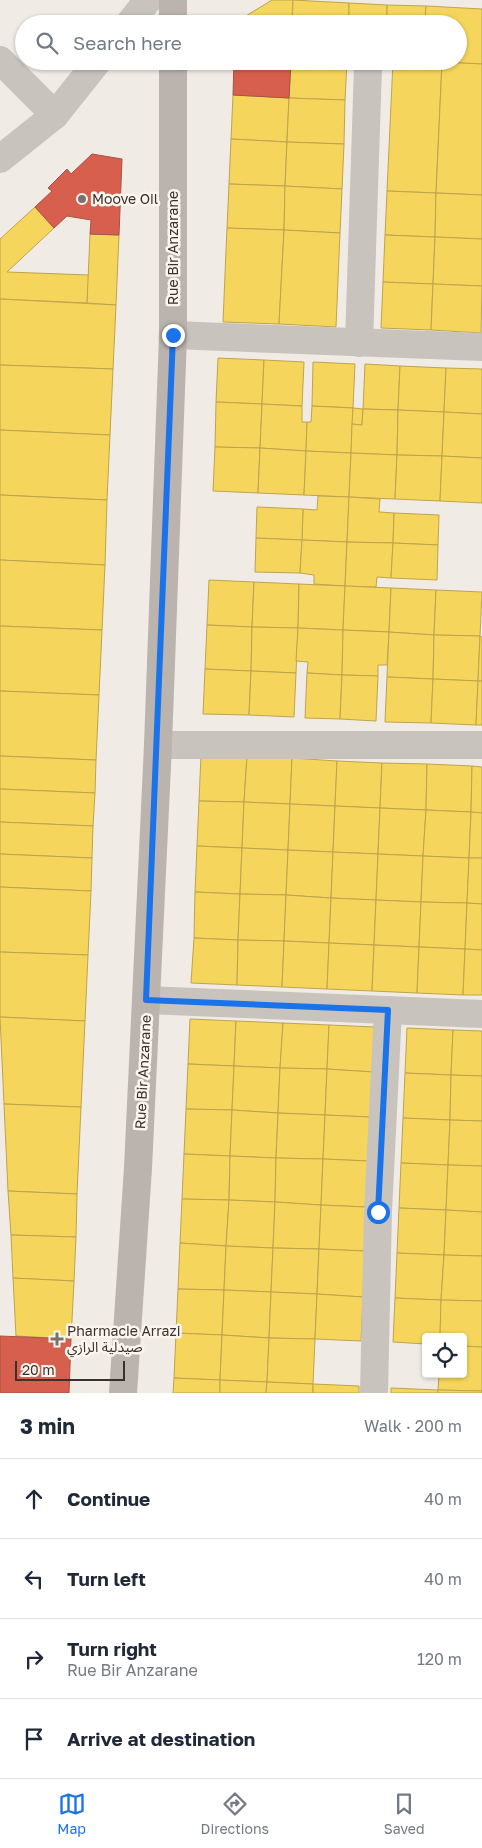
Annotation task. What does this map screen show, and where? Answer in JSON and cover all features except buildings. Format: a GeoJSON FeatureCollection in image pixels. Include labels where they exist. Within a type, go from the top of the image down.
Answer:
{"type":"FeatureCollection","features":[{"type":"Feature","properties":{"kind":"street"},"geometry":{"type":"LineString","coordinates":[[136,15],[148,0]]}},
{"type":"Feature","properties":{"kind":"street"},"geometry":{"type":"LineString","coordinates":[[173,0],[173,15]]}},
{"type":"Feature","properties":{"kind":"street"},"geometry":{"type":"LineString","coordinates":[[0,60],[55,115]]}},
{"type":"Feature","properties":{"kind":"street"},"geometry":{"type":"LineString","coordinates":[[0,158],[55,115],[91,70]]}},
{"type":"Feature","properties":{"kind":"street","name":"Rue Bir Anzarane"},"geometry":{"type":"LineString","coordinates":[[123,1393],[138,1168],[158,746],[173,335],[173,70]]}},
{"type":"Feature","properties":{"kind":"street"},"geometry":{"type":"LineString","coordinates":[[359,342],[368,70]]}},
{"type":"Feature","properties":{"kind":"street"},"geometry":{"type":"LineString","coordinates":[[173,335],[482,347]]}},
{"type":"Feature","properties":{"kind":"street"},"geometry":{"type":"LineString","coordinates":[[158,746],[482,746]]}},
{"type":"Feature","properties":{"kind":"street"},"geometry":{"type":"LineString","coordinates":[[146,1000],[482,1014]]}},
{"type":"Feature","properties":{"kind":"street"},"geometry":{"type":"LineString","coordinates":[[374,1393],[378,1212],[388,1010]]}},
{"type":"Feature","properties":{"kind":"place","name":"Moove Oil"},"geometry":{"type":"Point","coordinates":[82,199]}},
{"type":"Feature","properties":{"kind":"place","name":"Pharmacie Arrazi صيدلية الرازي"},"geometry":{"type":"Point","coordinates":[57,1339]}},
{"type":"Feature","properties":{"kind":"route"},"geometry":{"type":"LineString","coordinates":[[173,335],[158,746],[146,1000],[388,1010],[378,1212]]}}]}
